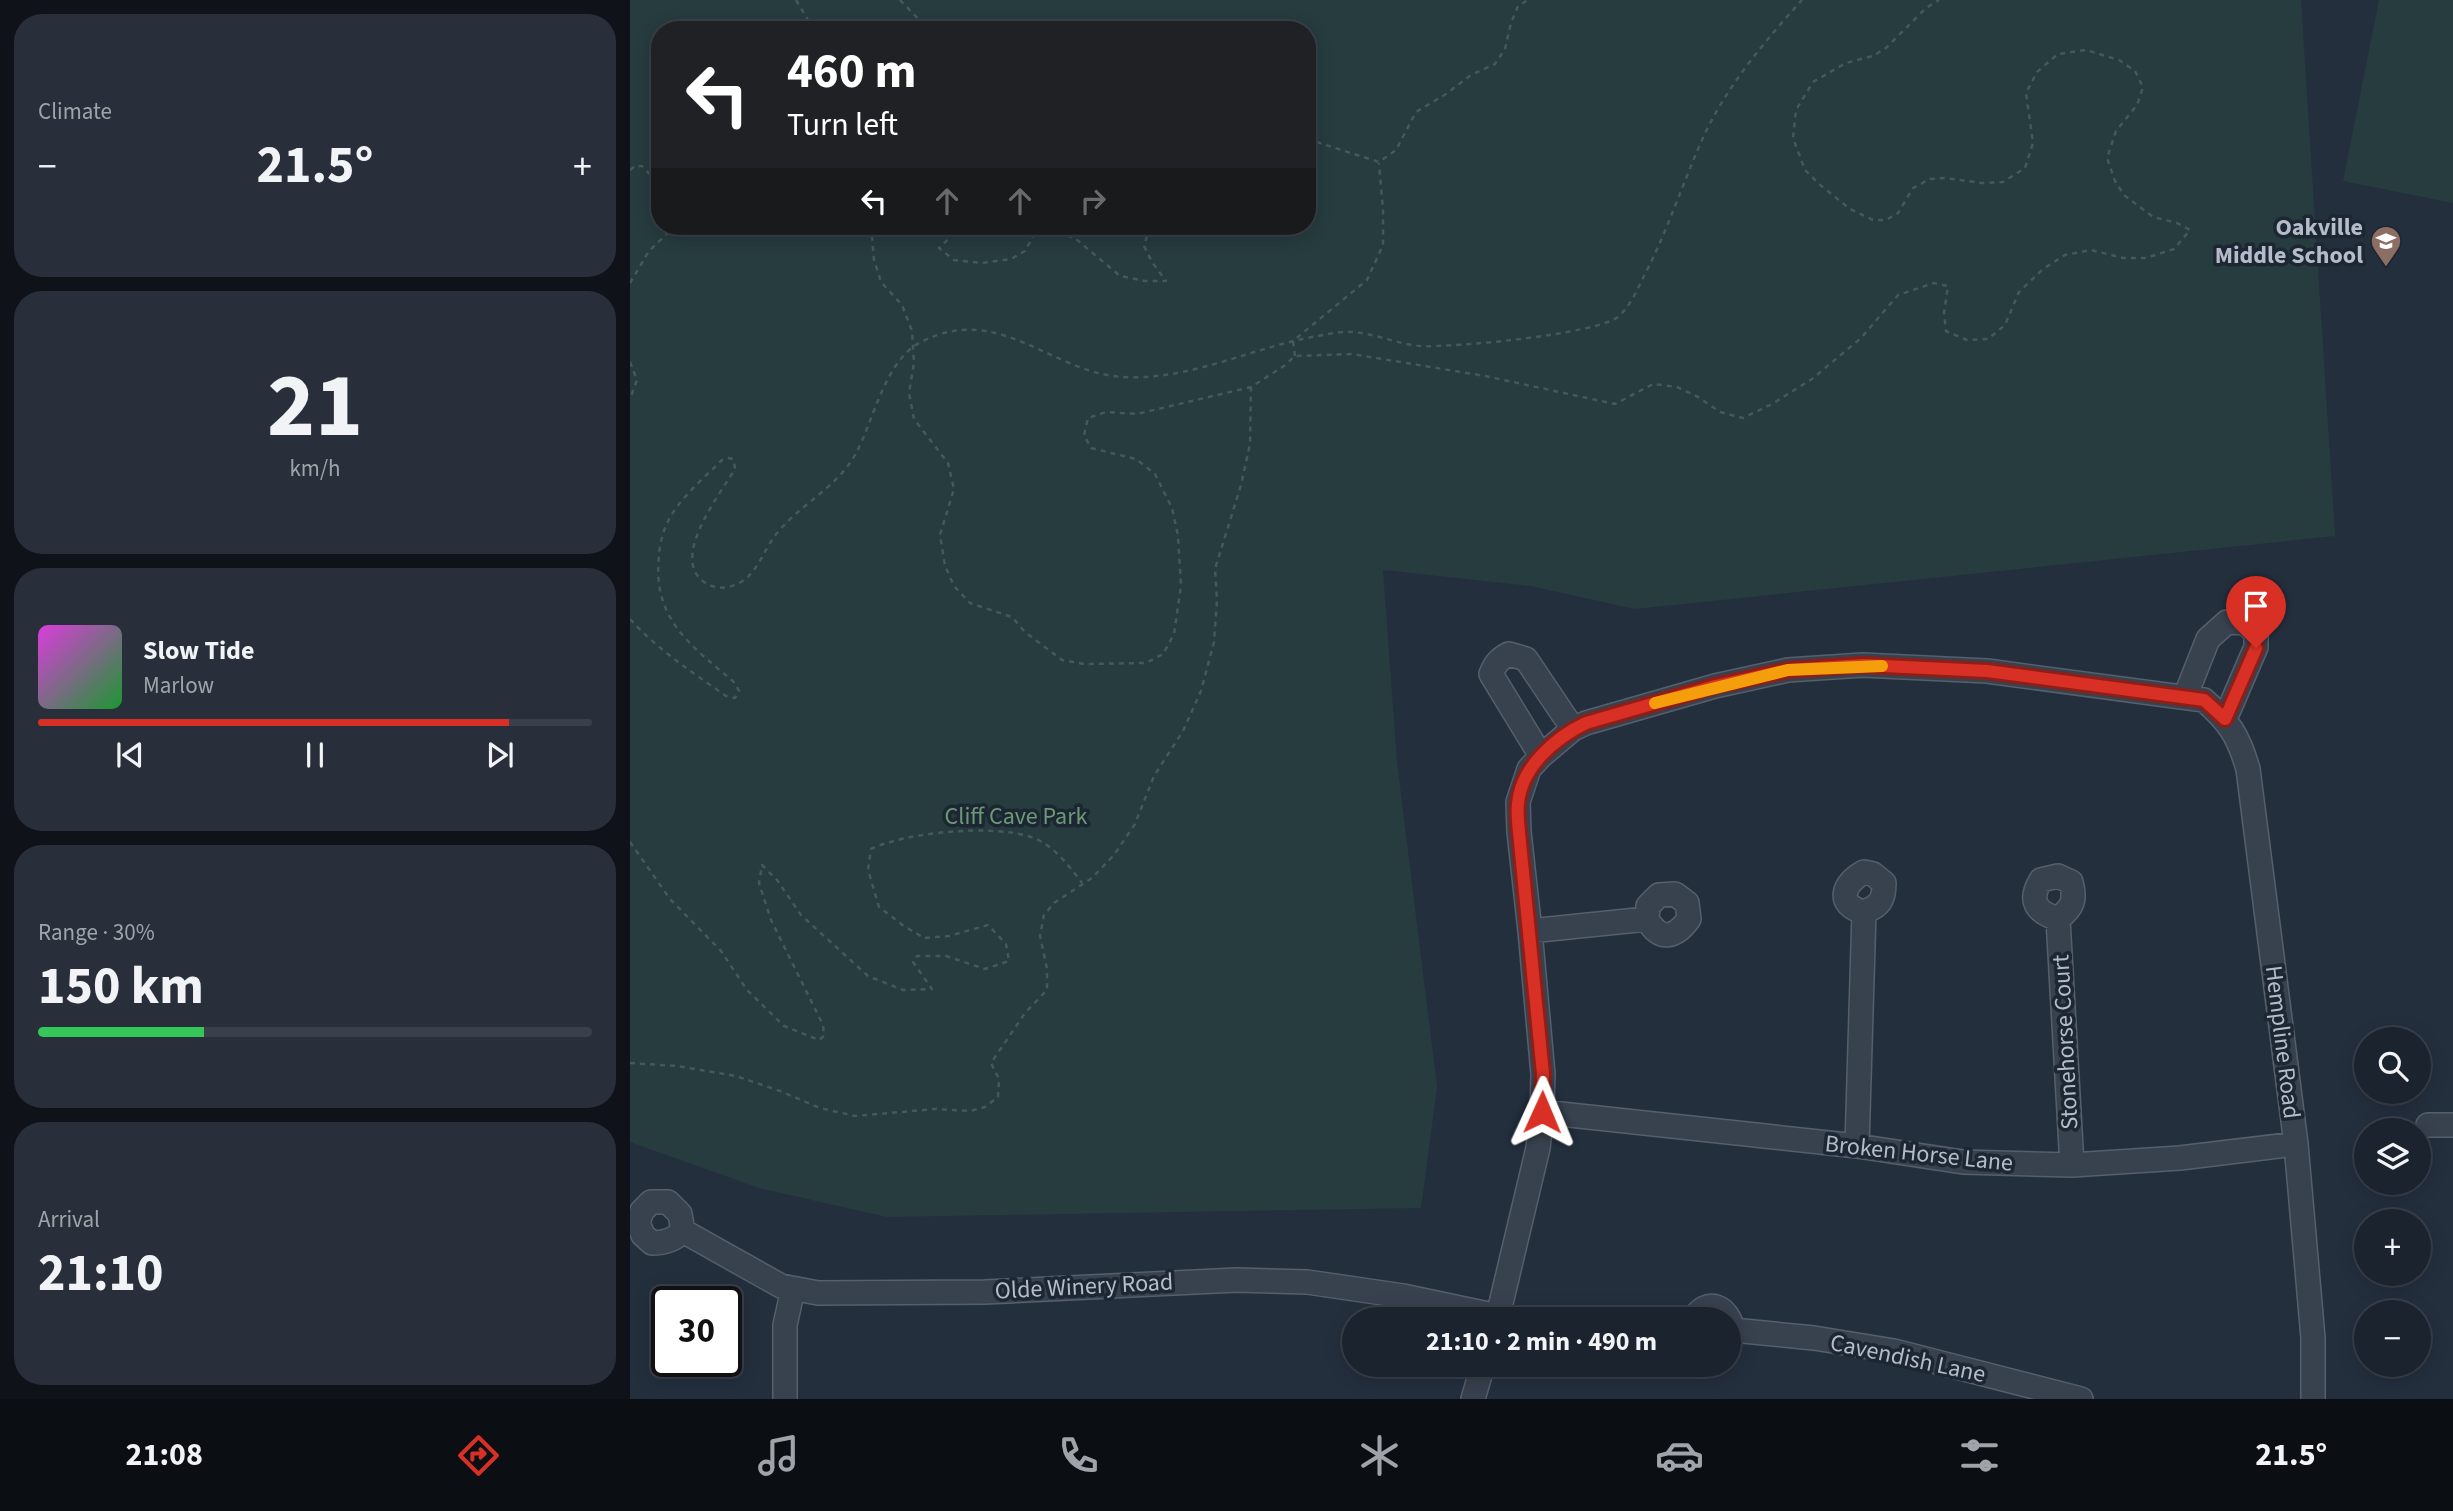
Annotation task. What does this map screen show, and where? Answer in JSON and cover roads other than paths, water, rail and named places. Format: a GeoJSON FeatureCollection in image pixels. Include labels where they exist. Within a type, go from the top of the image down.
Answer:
{"type":"FeatureCollection","features":[{"type":"Feature","properties":{"kind":"street"},"geometry":{"type":"LineString","coordinates":[[1501,1307],[1538,1148],[1542,1112],[1543,1074],[1518,802],[1529,769],[1573,729],[1715,686],[1788,670],[1863,665],[1987,671],[2194,699],[2208,639],[2227,622],[2245,623],[2256,633],[2256,648],[2225,719]]}},
{"type":"Feature","properties":{"kind":"street"},"geometry":{"type":"LineString","coordinates":[[1541,756],[1491,674],[1494,665],[1501,658],[1509,654],[1520,655],[1526,659],[1573,729]]}},
{"type":"Feature","properties":{"kind":"street","name":"Hempline Road"},"geometry":{"type":"LineString","coordinates":[[2194,699],[2225,719],[2240,743],[2248,768],[2296,1144],[2313,1338],[2313,1399]]}},
{"type":"Feature","properties":{"kind":"street"},"geometry":{"type":"LineString","coordinates":[[1857,1146],[1864,912]]}},
{"type":"Feature","properties":{"kind":"street"},"geometry":{"type":"LineString","coordinates":[[1530,931],[1647,919]]}},
{"type":"Feature","properties":{"kind":"street","name":"Stonehorse Court"},"geometry":{"type":"LineString","coordinates":[[2058,919],[2072,1166]]}},
{"type":"Feature","properties":{"kind":"street","name":"Broken Horse Lane"},"geometry":{"type":"LineString","coordinates":[[1542,1112],[1857,1146],[1963,1161],[2072,1166],[2180,1158],[2296,1144]]}},
{"type":"Feature","properties":{"kind":"street"},"geometry":{"type":"LineString","coordinates":[[2431,1125],[2453,1125]]}},
{"type":"Feature","properties":{"kind":"street","name":"Olde Winery Road"},"geometry":{"type":"LineString","coordinates":[[683,1231],[781,1286],[818,1293],[971,1292],[1237,1280],[1307,1282],[1403,1296],[1450,1307]]}},
{"type":"Feature","properties":{"kind":"street"},"geometry":{"type":"LineString","coordinates":[[785,1399],[785,1325],[793,1289]]}},
{"type":"Feature","properties":{"kind":"street","name":"Cavendish Lane"},"geometry":{"type":"LineString","coordinates":[[1741,1334],[1814,1338],[1894,1351],[2081,1399]]}},
{"type":"Feature","properties":{"kind":"street"},"geometry":{"type":"LineString","coordinates":[[1473,1399],[1479,1377]]}},
{"type":"Feature","properties":{"kind":"place","name":"Oakville Middle School"},"geometry":{"type":"Point","coordinates":[2386,268]}},
{"type":"Feature","properties":{"kind":"park label","name":"Cliff Cave Park"},"geometry":{"type":"Point","coordinates":[1016,816]}}]}
